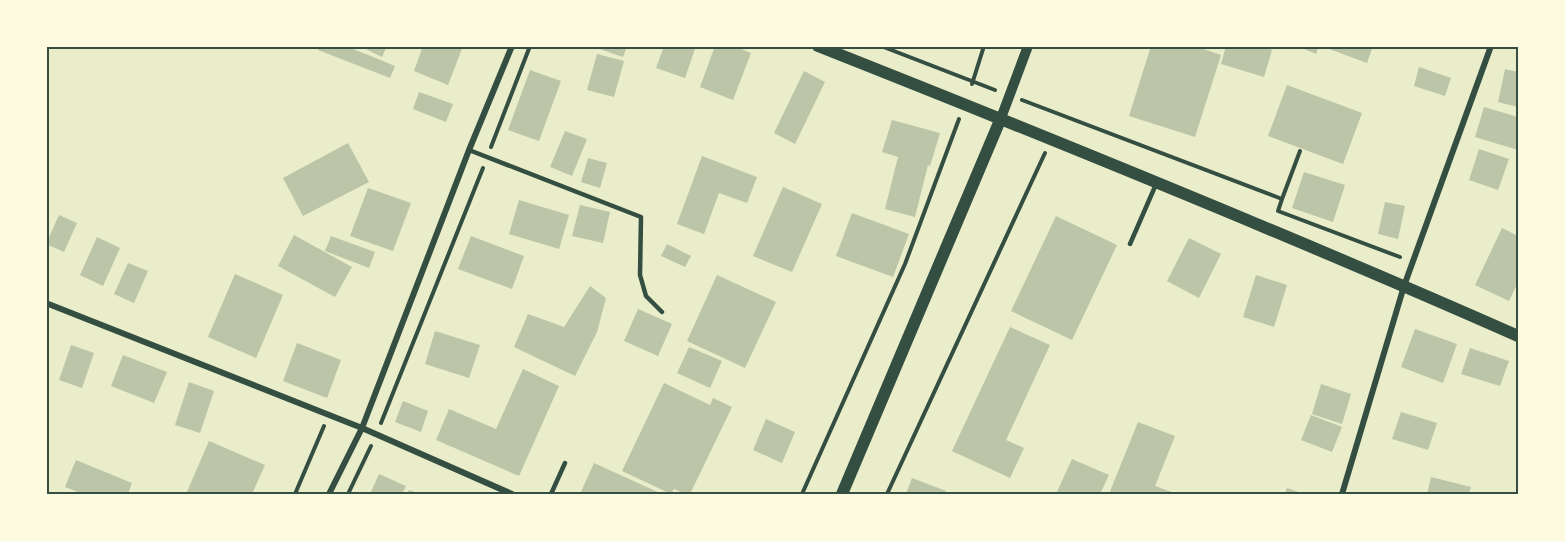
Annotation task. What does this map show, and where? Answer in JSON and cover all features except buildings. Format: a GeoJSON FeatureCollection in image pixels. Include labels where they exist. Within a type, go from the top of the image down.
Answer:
{"type":"FeatureCollection","features":[{"type":"Feature","properties":{"kind":"main road"},"geometry":{"type":"LineString","coordinates":[[818,46],[1157,182],[1518,336]]}},
{"type":"Feature","properties":{"kind":"main road"},"geometry":{"type":"LineString","coordinates":[[842,495],[1000,118]]}},
{"type":"Feature","properties":{"kind":"street"},"geometry":{"type":"LineString","coordinates":[[329,495],[362,428],[469,150],[512,46]]}},
{"type":"Feature","properties":{"kind":"street"},"geometry":{"type":"LineString","coordinates":[[1000,118],[1028,46]]}},
{"type":"Feature","properties":{"kind":"street"},"geometry":{"type":"LineString","coordinates":[[1342,495],[1404,286],[1491,46]]}},
{"type":"Feature","properties":{"kind":"street"},"geometry":{"type":"LineString","coordinates":[[46,303],[362,428],[512,495]]}},
{"type":"Feature","properties":{"kind":"lane"},"geometry":{"type":"LineString","coordinates":[[469,150],[641,217],[640,275],[646,296],[662,312]]}},
{"type":"Feature","properties":{"kind":"lane"},"geometry":{"type":"LineString","coordinates":[[1130,244],[1157,182]]}},
{"type":"Feature","properties":{"kind":"lane"},"geometry":{"type":"LineString","coordinates":[[551,495],[565,463]]}},
{"type":"Feature","properties":{"kind":"path"},"geometry":{"type":"LineString","coordinates":[[348,495],[376,435],[530,46]]}},
{"type":"Feature","properties":{"kind":"path"},"geometry":{"type":"LineString","coordinates":[[881,46],[1282,199]]}},
{"type":"Feature","properties":{"kind":"path"},"geometry":{"type":"LineString","coordinates":[[802,495],[905,264],[984,46]]}},
{"type":"Feature","properties":{"kind":"path"},"geometry":{"type":"LineString","coordinates":[[887,495],[1052,139]]}},
{"type":"Feature","properties":{"kind":"path"},"geometry":{"type":"LineString","coordinates":[[1300,151],[1278,212],[1413,261]]}},
{"type":"Feature","properties":{"kind":"path"},"geometry":{"type":"LineString","coordinates":[[294,495],[328,414]]}}]}
